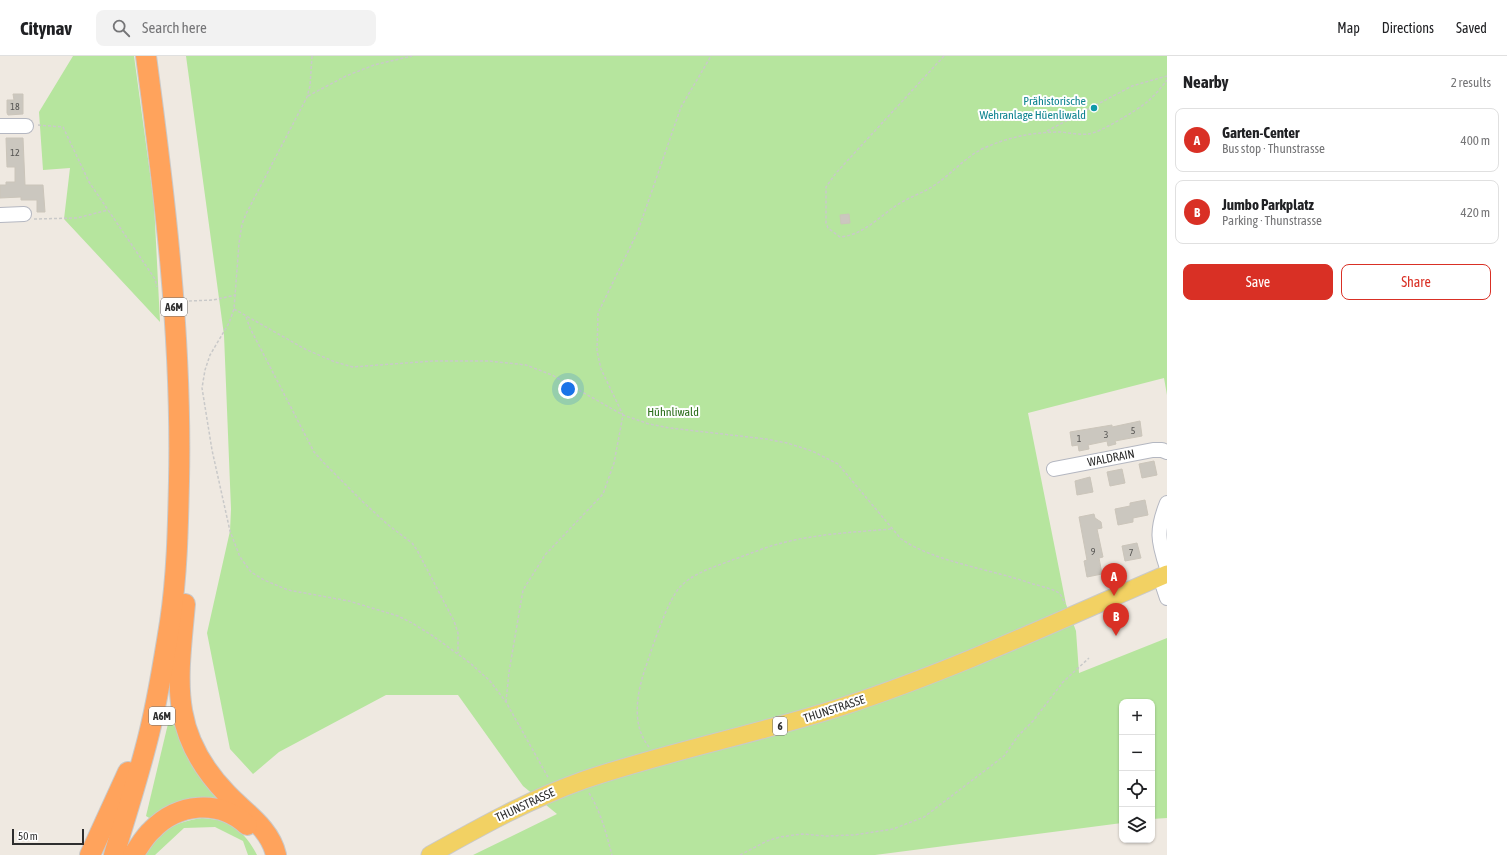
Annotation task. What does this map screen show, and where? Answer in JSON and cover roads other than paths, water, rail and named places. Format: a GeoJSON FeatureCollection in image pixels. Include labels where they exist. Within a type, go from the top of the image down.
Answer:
{"type":"FeatureCollection","features":[{"type":"Feature","properties":{"kind":"highway","name":"A6M"},"geometry":{"type":"LineString","coordinates":[[114,855],[149,733],[170,622],[176,560],[179,498],[180,440],[178,366],[165,210],[146,56]]}},
{"type":"Feature","properties":{"kind":"highway","name":"A6M"},"geometry":{"type":"LineString","coordinates":[[127,855],[148,780],[163,711],[177,623],[187,498],[188,440],[185,358],[173,210],[154,56]]}},
{"type":"Feature","properties":{"kind":"highway"},"geometry":{"type":"LineString","coordinates":[[182,575],[187,585],[179,672],[180,698],[183,719],[190,739],[200,759],[216,782],[259,824],[269,838],[276,855]]}},
{"type":"Feature","properties":{"kind":"highway"},"geometry":{"type":"LineString","coordinates":[[90,855],[124,782],[139,743],[150,703],[160,648],[170,622]]}},
{"type":"Feature","properties":{"kind":"highway"},"geometry":{"type":"LineString","coordinates":[[133,855],[151,830],[172,814],[179,811],[200,807],[214,808],[227,812],[241,819],[253,830],[262,842],[267,855]]}},
{"type":"Feature","properties":{"kind":"main road","name":"THUNSTRASSE"},"geometry":{"type":"LineString","coordinates":[[430,855],[491,821],[583,780],[643,762],[780,726],[867,698],[911,682],[1070,617],[1165,573]]}},
{"type":"Feature","properties":{"kind":"street"},"geometry":{"type":"LineString","coordinates":[[0,126],[26,126]]}},
{"type":"Feature","properties":{"kind":"street"},"geometry":{"type":"LineString","coordinates":[[0,215],[27,217]]}},
{"type":"Feature","properties":{"kind":"street","name":"WALDRAIN"},"geometry":{"type":"LineString","coordinates":[[1054,469],[1154,450],[1162,450],[1167,452]]}},
{"type":"Feature","properties":{"kind":"street"},"geometry":{"type":"LineString","coordinates":[[1167,503],[1161,520],[1159,533],[1167,598]]}},
{"type":"Feature","properties":{"kind":"place","name":"Prähistorische Wehranlage Hüenliwald"},"geometry":{"type":"Point","coordinates":[1094,108]}},
{"type":"Feature","properties":{"kind":"place","name":"Garten-Center"},"geometry":{"type":"Point","coordinates":[1114,596]}},
{"type":"Feature","properties":{"kind":"place","name":"Jumbo Parkplatz"},"geometry":{"type":"Point","coordinates":[1116,636]}},
{"type":"Feature","properties":{"kind":"park label","name":"Hühnliwald"},"geometry":{"type":"Point","coordinates":[673,412]}}]}
